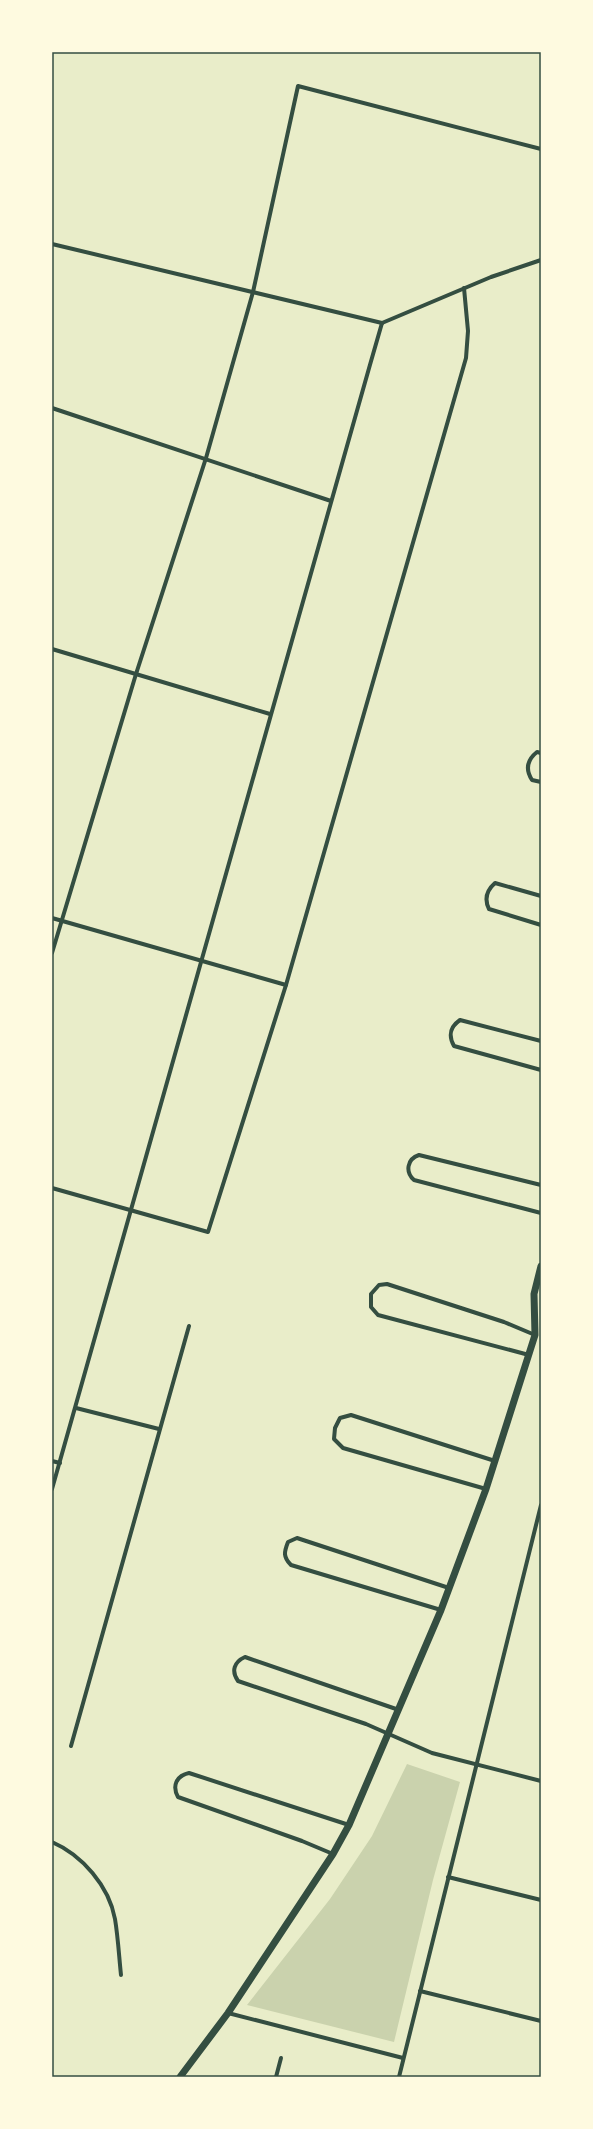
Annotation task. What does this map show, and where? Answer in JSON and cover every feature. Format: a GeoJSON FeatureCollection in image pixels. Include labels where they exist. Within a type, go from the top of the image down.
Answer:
{"type":"FeatureCollection","features":[{"type":"Feature","properties":{"kind":"street"},"geometry":{"type":"LineString","coordinates":[[52,953],[136,674],[206,458],[253,292],[298,86],[541,149]]}},
{"type":"Feature","properties":{"kind":"street"},"geometry":{"type":"LineString","coordinates":[[52,244],[382,323],[491,277],[541,260]]}},
{"type":"Feature","properties":{"kind":"street"},"geometry":{"type":"LineString","coordinates":[[52,1188],[208,1232],[286,985],[466,358],[468,330],[464,288]]}},
{"type":"Feature","properties":{"kind":"street"},"geometry":{"type":"LineString","coordinates":[[52,1490],[133,1211],[270,714],[382,323]]}},
{"type":"Feature","properties":{"kind":"street"},"geometry":{"type":"LineString","coordinates":[[52,408],[206,458],[331,501]]}},
{"type":"Feature","properties":{"kind":"street"},"geometry":{"type":"LineString","coordinates":[[52,649],[270,714]]}},
{"type":"Feature","properties":{"kind":"street"},"geometry":{"type":"LineString","coordinates":[[541,753],[537,752],[531,756],[528,763],[528,774],[532,780],[541,782]]}},
{"type":"Feature","properties":{"kind":"street"},"geometry":{"type":"LineString","coordinates":[[541,896],[495,884],[489,888],[486,896],[489,909],[541,925]]}},
{"type":"Feature","properties":{"kind":"street"},"geometry":{"type":"LineString","coordinates":[[52,918],[286,985]]}},
{"type":"Feature","properties":{"kind":"street"},"geometry":{"type":"LineString","coordinates":[[541,1041],[460,1020],[454,1024],[450,1031],[450,1039],[454,1046],[541,1070]]}},
{"type":"Feature","properties":{"kind":"street"},"geometry":{"type":"LineString","coordinates":[[541,1185],[419,1155],[410,1160],[408,1166],[408,1172],[414,1180],[541,1213]]}},
{"type":"Feature","properties":{"kind":"street"},"geometry":{"type":"LineString","coordinates":[[538,1336],[534,1294],[541,1266]]}},
{"type":"Feature","properties":{"kind":"street"},"geometry":{"type":"LineString","coordinates":[[529,1355],[378,1315],[371,1307],[370,1294],[379,1285],[388,1284],[504,1322],[538,1336]]}},
{"type":"Feature","properties":{"kind":"street"},"geometry":{"type":"LineString","coordinates":[[71,1746],[189,1326]]}},
{"type":"Feature","properties":{"kind":"street"},"geometry":{"type":"LineString","coordinates":[[180,2077],[228,2013],[333,1854],[349,1825],[400,1711],[450,1588],[486,1489],[529,1355],[541,1328]]}},
{"type":"Feature","properties":{"kind":"street"},"geometry":{"type":"LineString","coordinates":[[76,1408],[159,1430]]}},
{"type":"Feature","properties":{"kind":"street"},"geometry":{"type":"LineString","coordinates":[[486,1489],[343,1448],[334,1439],[335,1428],[340,1418],[351,1415],[495,1461]]}},
{"type":"Feature","properties":{"kind":"street"},"geometry":{"type":"LineString","coordinates":[[52,1461],[60,1463]]}},
{"type":"Feature","properties":{"kind":"street"},"geometry":{"type":"LineString","coordinates":[[399,2077],[541,1505]]}},
{"type":"Feature","properties":{"kind":"street"},"geometry":{"type":"LineString","coordinates":[[441,1610],[291,1565],[286,1560],[284,1552],[288,1542],[297,1538],[450,1588]]}},
{"type":"Feature","properties":{"kind":"street"},"geometry":{"type":"LineString","coordinates":[[400,1711],[245,1657],[239,1659],[234,1667],[234,1676],[238,1681],[366,1724],[389,1736],[432,1753],[475,1766],[541,1781]]}},
{"type":"Feature","properties":{"kind":"street"},"geometry":{"type":"LineString","coordinates":[[333,1854],[302,1841],[178,1797],[174,1790],[176,1781],[182,1775],[189,1774],[349,1825]]}},
{"type":"Feature","properties":{"kind":"street"},"geometry":{"type":"LineString","coordinates":[[52,1842],[82,1860],[101,1885],[114,1917],[121,1975]]}},
{"type":"Feature","properties":{"kind":"street"},"geometry":{"type":"LineString","coordinates":[[448,1877],[541,1900]]}},
{"type":"Feature","properties":{"kind":"street"},"geometry":{"type":"LineString","coordinates":[[420,1991],[541,2021]]}},
{"type":"Feature","properties":{"kind":"street"},"geometry":{"type":"LineString","coordinates":[[228,2013],[403,2058]]}},
{"type":"Feature","properties":{"kind":"street"},"geometry":{"type":"LineString","coordinates":[[276,2077],[281,2058]]}},
{"type":"Feature","properties":{"kind":"green space"},"geometry":{"type":"Polygon","coordinates":[[[407,1764],[460,1782],[433,1880],[394,2042],[247,2005],[330,1899],[372,1836],[407,1764]]]}}]}
